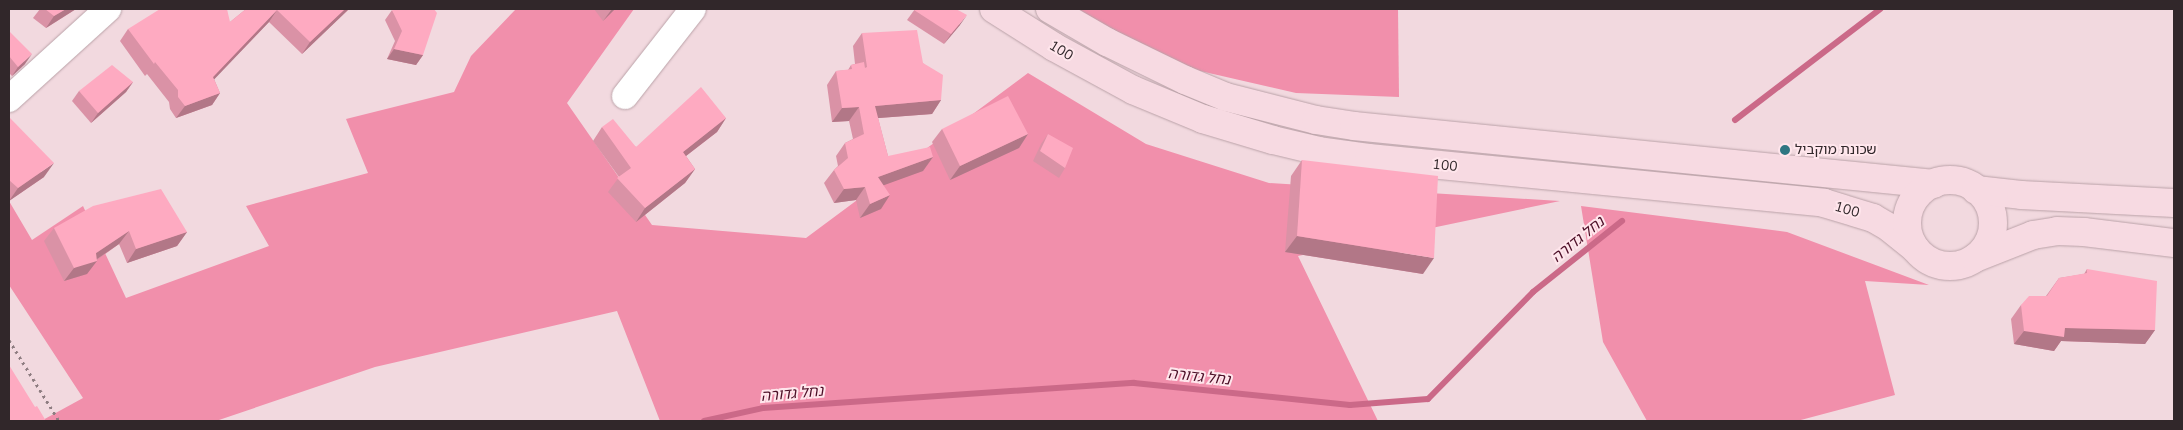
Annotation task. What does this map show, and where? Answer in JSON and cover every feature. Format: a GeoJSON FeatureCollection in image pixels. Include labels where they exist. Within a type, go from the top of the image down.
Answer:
{"type":"FeatureCollection","features":[{"type":"Feature","properties":{"kind":"main road","name":"100"},"geometry":{"type":"LineString","coordinates":[[994,9],[1070,56],[1141,94],[1203,119],[1273,140],[1319,151],[1369,158],[1824,203],[1873,218],[1890,228],[1915,248]]}},
{"type":"Feature","properties":{"kind":"main road"},"geometry":{"type":"LineString","coordinates":[[1050,9],[1107,42],[1194,84],[1226,97],[1316,120],[1934,184],[1954,180],[1968,184],[1976,190],[1988,205],[1993,219],[1989,240],[1975,258]]}},
{"type":"Feature","properties":{"kind":"main road"},"geometry":{"type":"LineString","coordinates":[[1934,184],[1916,197],[1909,209],[1906,222],[1908,236],[1915,248],[1930,261],[1950,266],[1963,264],[2033,235],[2057,231],[2084,232],[2174,243]]}},
{"type":"Feature","properties":{"kind":"main road"},"geometry":{"type":"LineString","coordinates":[[1976,190],[2021,195],[2174,203]]}},
{"type":"Feature","properties":{"kind":"street"},"geometry":{"type":"LineString","coordinates":[[9,99],[108,9]]}},
{"type":"Feature","properties":{"kind":"street"},"geometry":{"type":"LineString","coordinates":[[625,96],[693,9]]}},
{"type":"Feature","properties":{"kind":"path"},"geometry":{"type":"LineString","coordinates":[[9,340],[59,421]]}},
{"type":"Feature","properties":{"kind":"shaded area"},"geometry":{"type":"Polygon","coordinates":[[[516,9],[634,9],[567,103],[652,225],[806,238],[1028,73],[1146,144],[1269,183],[1560,201],[1298,256],[1378,421],[660,421],[617,311],[375,367],[216,421],[41,421],[83,398],[9,285],[9,201],[32,240],[83,206],[126,298],[269,246],[246,206],[368,173],[346,119],[454,92],[471,56],[516,9]]]}},
{"type":"Feature","properties":{"kind":"shaded area"},"geometry":{"type":"Polygon","coordinates":[[[1049,9],[1398,9],[1399,97],[1296,93],[1174,65],[1049,9]]]}},
{"type":"Feature","properties":{"kind":"shaded area"},"geometry":{"type":"Polygon","coordinates":[[[1581,206],[1787,232],[1929,285],[1865,281],[1895,395],[1797,421],[1647,421],[1603,342],[1581,206]]]}},
{"type":"Feature","properties":{"kind":"building"},"geometry":{"type":"Polygon","coordinates":[[[45,9],[66,9],[54,16],[45,9]]]}},
{"type":"Feature","properties":{"kind":"building"},"geometry":{"type":"Polygon","coordinates":[[[160,9],[227,9],[230,22],[246,9],[345,9],[310,42],[277,10],[213,77],[220,93],[185,106],[178,97],[178,90],[155,62],[154,64],[128,29],[160,9]]]}},
{"type":"Feature","properties":{"kind":"building"},"geometry":{"type":"Polygon","coordinates":[[[434,9],[437,13],[423,55],[394,49],[402,31],[392,10],[434,9]]]}},
{"type":"Feature","properties":{"kind":"building"},"geometry":{"type":"Polygon","coordinates":[[[915,9],[956,9],[967,15],[951,34],[915,9]]]}},
{"type":"Feature","properties":{"kind":"building"},"geometry":{"type":"Polygon","coordinates":[[[917,30],[923,63],[943,75],[941,100],[875,106],[888,156],[930,147],[933,157],[878,177],[890,195],[870,204],[865,187],[844,189],[834,170],[848,158],[845,143],[864,134],[859,107],[842,108],[836,71],[852,69],[851,65],[864,62],[865,68],[867,67],[862,33],[917,30]]]}},
{"type":"Feature","properties":{"kind":"building"},"geometry":{"type":"Polygon","coordinates":[[[9,31],[32,54],[18,67],[9,56],[9,31]]]}},
{"type":"Feature","properties":{"kind":"building"},"geometry":{"type":"Polygon","coordinates":[[[112,65],[133,82],[98,113],[79,91],[112,65]]]}},
{"type":"Feature","properties":{"kind":"building"},"geometry":{"type":"Polygon","coordinates":[[[701,87],[726,118],[683,152],[695,169],[645,208],[617,178],[631,168],[602,127],[613,119],[636,147],[701,87]]]}},
{"type":"Feature","properties":{"kind":"building"},"geometry":{"type":"Polygon","coordinates":[[[1008,96],[1028,134],[960,166],[942,129],[1008,96]]]}},
{"type":"Feature","properties":{"kind":"building"},"geometry":{"type":"Polygon","coordinates":[[[10,118],[54,163],[18,188],[9,180],[10,118]]]}},
{"type":"Feature","properties":{"kind":"building"},"geometry":{"type":"Polygon","coordinates":[[[1048,134],[1073,148],[1065,168],[1040,151],[1048,134]]]}},
{"type":"Feature","properties":{"kind":"building"},"geometry":{"type":"Polygon","coordinates":[[[1302,160],[1438,176],[1434,258],[1297,236],[1302,160]]]}},
{"type":"Feature","properties":{"kind":"building"},"geometry":{"type":"Polygon","coordinates":[[[161,189],[187,232],[136,249],[129,231],[96,253],[97,261],[74,268],[54,228],[93,206],[161,189]]]}},
{"type":"Feature","properties":{"kind":"building"},"geometry":{"type":"Polygon","coordinates":[[[2087,269],[2157,281],[2155,330],[2065,328],[2064,337],[2024,331],[2021,305],[2029,296],[2047,296],[2059,278],[2087,273],[2087,269]]]}},
{"type":"Feature","properties":{"kind":"building"},"geometry":{"type":"Polygon","coordinates":[[[9,365],[35,407],[37,406],[46,421],[9,421],[9,365]]]}},
{"type":"Feature","properties":{"kind":"waterway","name":"נחל גדורה"},"geometry":{"type":"LineString","coordinates":[[1735,120],[1880,9]]}},
{"type":"Feature","properties":{"kind":"waterway","name":"נחל גדורה"},"geometry":{"type":"LineString","coordinates":[[704,421],[763,408],[1134,383],[1350,405],[1428,399],[1533,292],[1622,221]]}},
{"type":"Feature","properties":{"kind":"place","name":"שכונת מוקביל"},"geometry":{"type":"Point","coordinates":[1785,150]}}]}
